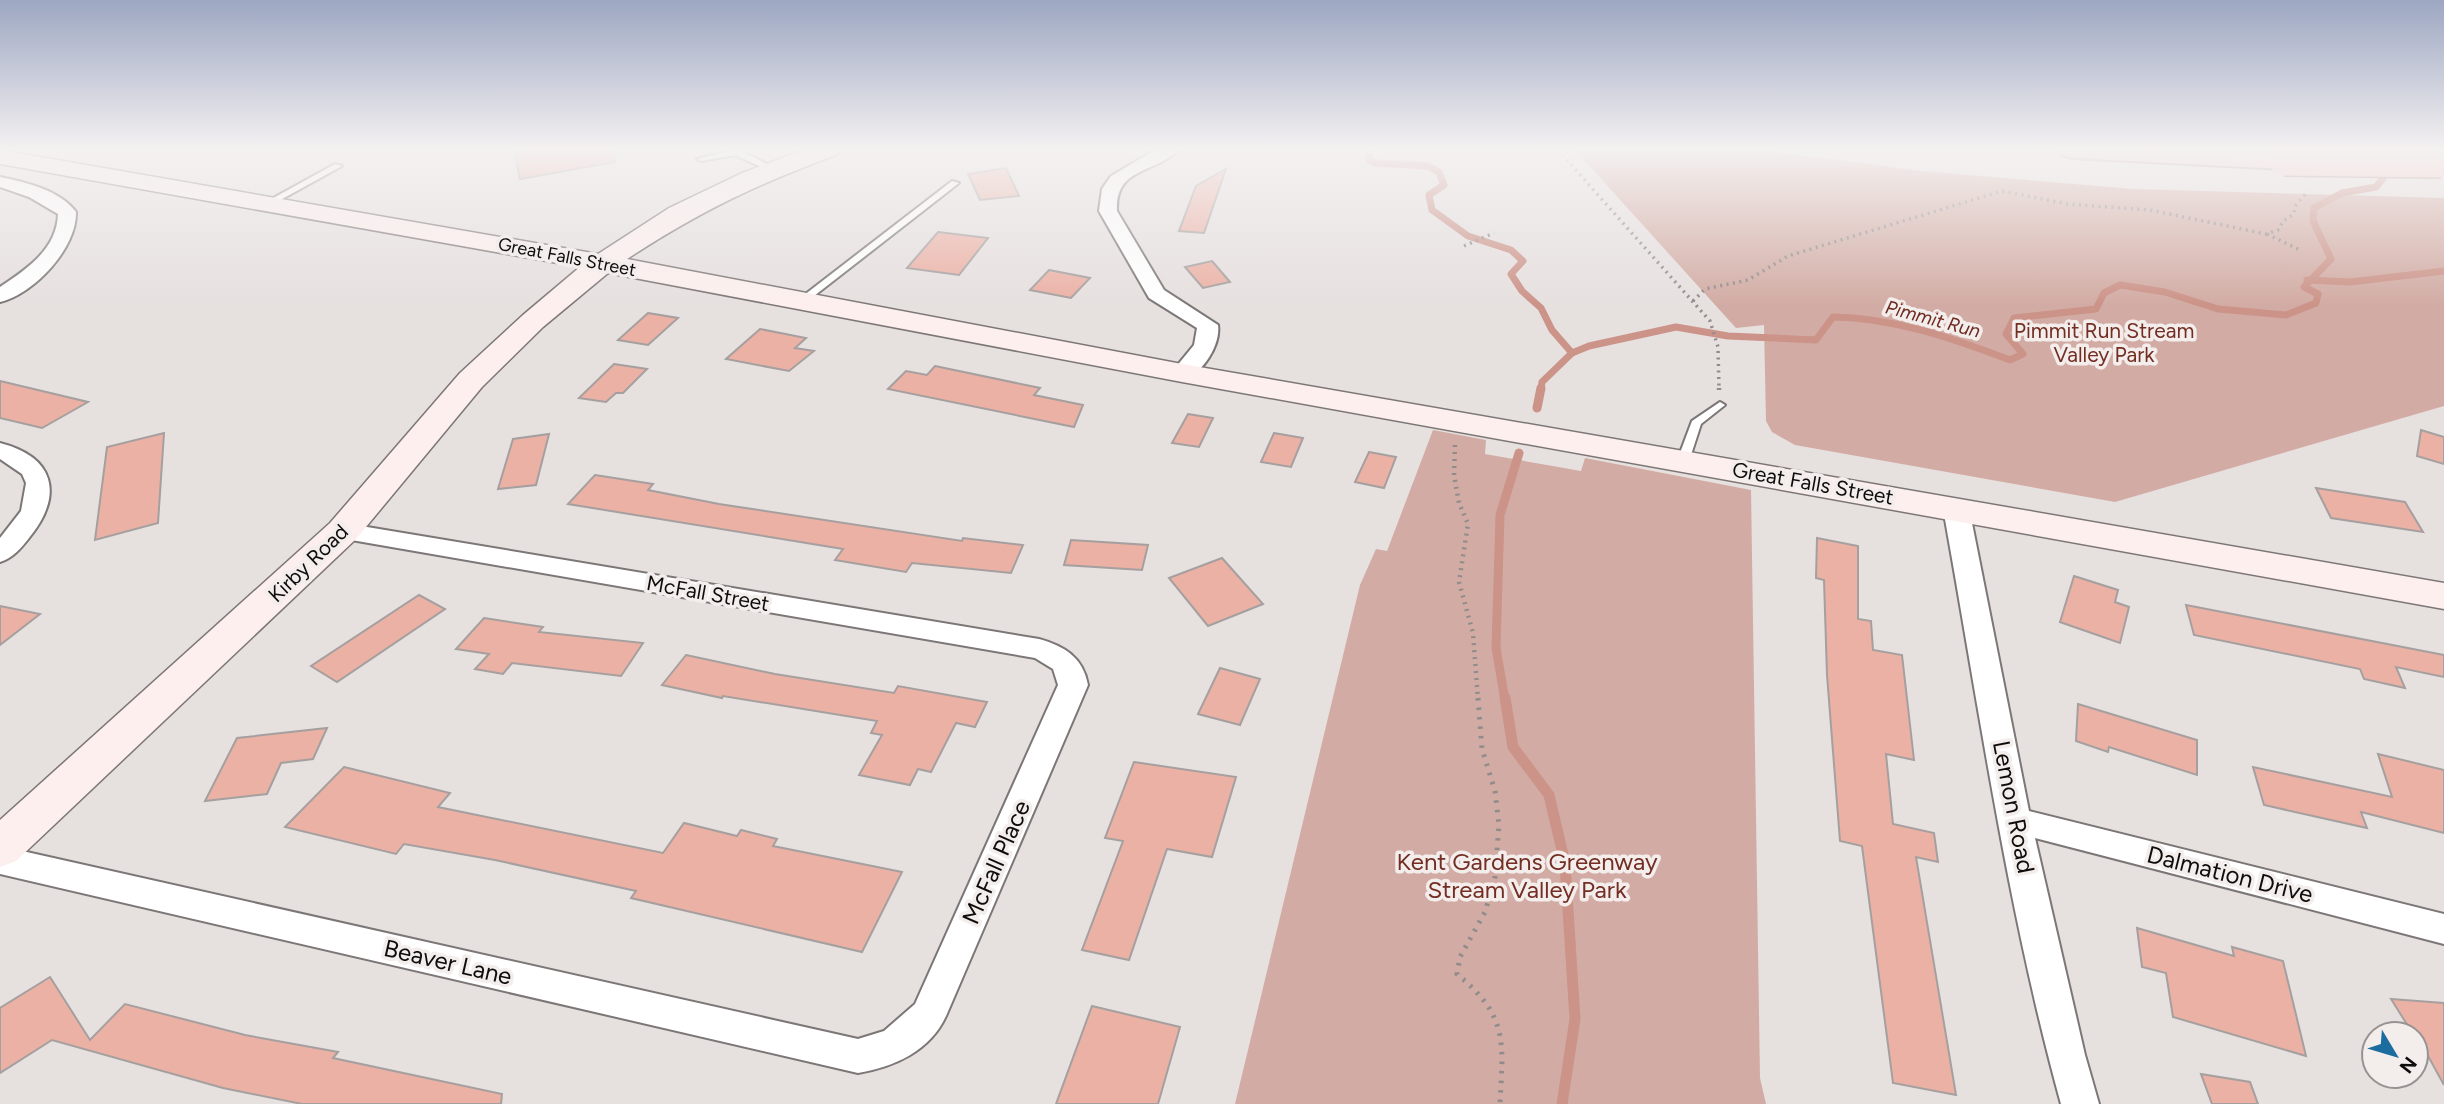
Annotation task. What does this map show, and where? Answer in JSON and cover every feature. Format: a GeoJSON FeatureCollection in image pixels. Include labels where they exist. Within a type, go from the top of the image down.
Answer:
{"type":"FeatureCollection","features":[{"type":"Feature","properties":{"kind":"main road","name":"Great Falls Street"},"geometry":{"type":"LineString","coordinates":[[271,202],[1182,373],[2444,596]]}},
{"type":"Feature","properties":{"kind":"main road","name":"Kirby Road"},"geometry":{"type":"LineString","coordinates":[[0,848],[343,531],[471,380],[513,339],[601,264],[678,214],[704,202]]}},
{"type":"Feature","properties":{"kind":"street"},"geometry":{"type":"LineString","coordinates":[[0,296],[48,258],[69,223],[67,212],[53,202]]}},
{"type":"Feature","properties":{"kind":"street"},"geometry":{"type":"LineString","coordinates":[[1106,202],[1115,223],[1156,294],[1207,325],[1210,335],[1207,344],[1182,373]]}},
{"type":"Feature","properties":{"kind":"street"},"geometry":{"type":"LineString","coordinates":[[0,450],[19,456],[33,467],[39,482],[34,515],[0,553]]}},
{"type":"Feature","properties":{"kind":"street","name":"Lemon Road"},"geometry":{"type":"LineString","coordinates":[[1956,508],[2015,820],[2066,1055],[2080,1104]]}},
{"type":"Feature","properties":{"kind":"street","name":"McFall Street"},"geometry":{"type":"LineString","coordinates":[[343,531],[1039,649],[1078,660]]}},
{"type":"Feature","properties":{"kind":"street","name":"McFall Place"},"geometry":{"type":"LineString","coordinates":[[901,1058],[912,1035],[928,1016],[1073,685],[1078,660]]}},
{"type":"Feature","properties":{"kind":"street","name":"Dalmation Drive"},"geometry":{"type":"LineString","coordinates":[[2015,820],[2444,929]]}},
{"type":"Feature","properties":{"kind":"street","name":"Beaver Lane"},"geometry":{"type":"LineString","coordinates":[[0,860],[858,1056],[901,1058]]}},
{"type":"Feature","properties":{"kind":"lane"},"geometry":{"type":"LineString","coordinates":[[802,301],[931,202]]}},
{"type":"Feature","properties":{"kind":"lane"},"geometry":{"type":"LineString","coordinates":[[1683,461],[1696,423],[1720,405]]}},
{"type":"Feature","properties":{"kind":"path"},"geometry":{"type":"LineString","coordinates":[[1604,202],[1710,321],[1721,345],[1717,366],[1720,405]]}},
{"type":"Feature","properties":{"kind":"path"},"geometry":{"type":"LineString","coordinates":[[1693,301],[1705,289],[1748,280],[1788,256],[1967,202]]}},
{"type":"Feature","properties":{"kind":"path"},"geometry":{"type":"LineString","coordinates":[[2054,202],[2161,212],[2266,234],[2302,251]]}},
{"type":"Feature","properties":{"kind":"path"},"geometry":{"type":"LineString","coordinates":[[2266,234],[2278,230],[2283,220],[2294,214],[2299,202]]}},
{"type":"Feature","properties":{"kind":"path"},"geometry":{"type":"LineString","coordinates":[[1464,246],[1494,233]]}},
{"type":"Feature","properties":{"kind":"path"},"geometry":{"type":"LineString","coordinates":[[1462,439],[1455,445],[1453,454],[1459,503],[1468,524],[1459,582],[1473,633],[1482,748],[1495,791],[1499,825],[1495,877],[1485,912],[1460,957],[1457,974],[1481,994],[1503,1038],[1500,1104]]}},
{"type":"Feature","properties":{"kind":"green space","name":"Pimmit Run Stream Valley Park"},"geometry":{"type":"Polygon","coordinates":[[[1622,202],[2444,202],[2444,406],[2115,502],[1795,445],[1772,432],[1766,421],[1764,325],[1736,328],[1622,202]]]}},
{"type":"Feature","properties":{"kind":"green space","name":"Kent Gardens Greenway Stream Valley Park"},"geometry":{"type":"Polygon","coordinates":[[[1433,430],[1486,440],[1485,454],[1581,471],[1585,458],[1751,490],[1760,1078],[1766,1104],[1235,1104],[1360,585],[1376,549],[1387,551],[1433,430]]]}},
{"type":"Feature","properties":{"kind":"building"},"geometry":{"type":"Polygon","coordinates":[[[1190,202],[1215,202],[1204,233],[1179,231],[1190,202]]]}},
{"type":"Feature","properties":{"kind":"building"},"geometry":{"type":"Polygon","coordinates":[[[938,232],[988,238],[959,275],[907,268],[938,232]]]}},
{"type":"Feature","properties":{"kind":"building"},"geometry":{"type":"Polygon","coordinates":[[[1212,261],[1230,282],[1203,288],[1185,267],[1212,261]]]}},
{"type":"Feature","properties":{"kind":"building"},"geometry":{"type":"Polygon","coordinates":[[[1049,270],[1090,278],[1071,298],[1030,290],[1049,270]]]}},
{"type":"Feature","properties":{"kind":"building"},"geometry":{"type":"Polygon","coordinates":[[[648,313],[678,318],[648,345],[618,340],[648,313]]]}},
{"type":"Feature","properties":{"kind":"building"},"geometry":{"type":"Polygon","coordinates":[[[760,329],[806,338],[795,348],[814,351],[789,371],[726,359],[760,329]]]}},
{"type":"Feature","properties":{"kind":"building"},"geometry":{"type":"Polygon","coordinates":[[[614,364],[647,369],[623,393],[616,393],[606,402],[579,398],[614,364]]]}},
{"type":"Feature","properties":{"kind":"building"},"geometry":{"type":"Polygon","coordinates":[[[935,366],[1040,388],[1034,395],[1083,405],[1074,427],[888,389],[906,371],[927,375],[935,366]]]}},
{"type":"Feature","properties":{"kind":"building"},"geometry":{"type":"Polygon","coordinates":[[[0,381],[88,402],[42,428],[0,418],[0,381]]]}},
{"type":"Feature","properties":{"kind":"building"},"geometry":{"type":"Polygon","coordinates":[[[1188,414],[1213,418],[1199,447],[1172,443],[1188,414]]]}},
{"type":"Feature","properties":{"kind":"building"},"geometry":{"type":"Polygon","coordinates":[[[2421,430],[2444,437],[2444,464],[2417,456],[2421,430]]]}},
{"type":"Feature","properties":{"kind":"building"},"geometry":{"type":"Polygon","coordinates":[[[164,433],[158,523],[95,540],[107,447],[164,433]]]}},
{"type":"Feature","properties":{"kind":"building"},"geometry":{"type":"Polygon","coordinates":[[[1274,433],[1303,438],[1291,467],[1261,462],[1274,433]]]}},
{"type":"Feature","properties":{"kind":"building"},"geometry":{"type":"Polygon","coordinates":[[[549,434],[536,485],[498,489],[513,439],[549,434]]]}},
{"type":"Feature","properties":{"kind":"building"},"geometry":{"type":"Polygon","coordinates":[[[1369,452],[1396,457],[1384,488],[1355,482],[1369,452]]]}},
{"type":"Feature","properties":{"kind":"building"},"geometry":{"type":"Polygon","coordinates":[[[595,475],[653,484],[648,490],[719,504],[962,541],[963,538],[1023,545],[1011,573],[912,563],[906,572],[835,560],[843,549],[568,504],[595,475]]]}},
{"type":"Feature","properties":{"kind":"building"},"geometry":{"type":"Polygon","coordinates":[[[2316,488],[2405,502],[2423,532],[2331,518],[2316,488]]]}},
{"type":"Feature","properties":{"kind":"building"},"geometry":{"type":"Polygon","coordinates":[[[1817,538],[1858,546],[1858,619],[1871,621],[1873,650],[1902,655],[1914,760],[1886,754],[1893,824],[1934,833],[1938,862],[1916,857],[1956,1095],[1893,1083],[1862,846],[1840,841],[1827,675],[1824,580],[1816,578],[1817,538]]]}},
{"type":"Feature","properties":{"kind":"building"},"geometry":{"type":"Polygon","coordinates":[[[1071,540],[1148,545],[1142,570],[1064,565],[1071,540]]]}},
{"type":"Feature","properties":{"kind":"building"},"geometry":{"type":"Polygon","coordinates":[[[1222,558],[1263,604],[1208,626],[1169,578],[1222,558]]]}},
{"type":"Feature","properties":{"kind":"building"},"geometry":{"type":"Polygon","coordinates":[[[2074,576],[2118,590],[2115,602],[2129,607],[2120,643],[2060,622],[2074,576]]]}},
{"type":"Feature","properties":{"kind":"building"},"geometry":{"type":"Polygon","coordinates":[[[419,595],[445,609],[337,682],[311,666],[419,595]]]}},
{"type":"Feature","properties":{"kind":"building"},"geometry":{"type":"Polygon","coordinates":[[[2186,605],[2444,655],[2444,677],[2396,667],[2405,688],[2364,679],[2360,669],[2194,635],[2186,605]]]}},
{"type":"Feature","properties":{"kind":"building"},"geometry":{"type":"Polygon","coordinates":[[[0,606],[40,614],[0,645],[0,606]]]}},
{"type":"Feature","properties":{"kind":"building"},"geometry":{"type":"Polygon","coordinates":[[[484,618],[543,627],[539,632],[643,643],[621,676],[512,663],[503,674],[475,669],[489,654],[456,649],[484,618]]]}},
{"type":"Feature","properties":{"kind":"building"},"geometry":{"type":"Polygon","coordinates":[[[686,655],[775,674],[894,693],[898,686],[987,702],[975,727],[956,723],[931,772],[918,769],[910,785],[859,775],[882,735],[871,733],[877,721],[723,696],[722,698],[662,685],[686,655]]]}},
{"type":"Feature","properties":{"kind":"building"},"geometry":{"type":"Polygon","coordinates":[[[1220,668],[1260,679],[1240,725],[1198,714],[1220,668]]]}},
{"type":"Feature","properties":{"kind":"building"},"geometry":{"type":"Polygon","coordinates":[[[2078,704],[2197,740],[2197,775],[2109,747],[2108,752],[2076,741],[2078,704]]]}},
{"type":"Feature","properties":{"kind":"building"},"geometry":{"type":"Polygon","coordinates":[[[327,728],[313,759],[281,763],[267,794],[205,801],[237,738],[327,728]]]}},
{"type":"Feature","properties":{"kind":"building"},"geometry":{"type":"Polygon","coordinates":[[[2378,754],[2444,770],[2444,833],[2361,812],[2367,828],[2264,805],[2253,767],[2392,797],[2378,754]]]}},
{"type":"Feature","properties":{"kind":"building"},"geometry":{"type":"Polygon","coordinates":[[[1134,762],[1236,777],[1212,857],[1167,849],[1129,960],[1082,950],[1123,841],[1105,838],[1134,762]]]}},
{"type":"Feature","properties":{"kind":"building"},"geometry":{"type":"Polygon","coordinates":[[[344,767],[450,793],[438,807],[663,853],[684,823],[737,836],[741,830],[777,839],[773,846],[902,872],[862,952],[631,898],[636,891],[495,860],[404,844],[396,854],[285,827],[344,767]]]}},
{"type":"Feature","properties":{"kind":"building"},"geometry":{"type":"Polygon","coordinates":[[[2137,928],[2234,956],[2232,947],[2283,961],[2306,1056],[2173,1017],[2166,973],[2142,967],[2137,928]]]}},
{"type":"Feature","properties":{"kind":"building"},"geometry":{"type":"Polygon","coordinates":[[[50,977],[90,1040],[125,1004],[245,1035],[338,1052],[333,1058],[502,1094],[501,1104],[302,1104],[223,1088],[52,1040],[0,1073],[0,1008],[50,977]]]}},
{"type":"Feature","properties":{"kind":"building"},"geometry":{"type":"Polygon","coordinates":[[[2391,999],[2444,1003],[2444,1085],[2430,1060],[2430,1020],[2404,1020],[2391,999]]]}},
{"type":"Feature","properties":{"kind":"building"},"geometry":{"type":"Polygon","coordinates":[[[1092,1006],[1180,1027],[1158,1104],[1056,1104],[1092,1006]]]}},
{"type":"Feature","properties":{"kind":"building"},"geometry":{"type":"Polygon","coordinates":[[[2201,1074],[2250,1082],[2258,1104],[2212,1104],[2201,1074]]]}},
{"type":"Feature","properties":{"kind":"waterway"},"geometry":{"type":"LineString","coordinates":[[1430,202],[1432,210],[1468,236],[1511,250],[1523,261],[1511,274],[1522,291],[1541,308],[1552,330],[1572,353]]}},
{"type":"Feature","properties":{"kind":"waterway","name":"Pimmit Run"},"geometry":{"type":"LineString","coordinates":[[2311,280],[2331,259],[2313,221],[2314,208],[2326,202]]}},
{"type":"Feature","properties":{"kind":"waterway"},"geometry":{"type":"LineString","coordinates":[[2311,280],[2350,282],[2444,271]]}},
{"type":"Feature","properties":{"kind":"waterway","name":"Pimmit Run"},"geometry":{"type":"LineString","coordinates":[[1572,353],[1589,346],[1676,327],[1728,336],[1816,340],[1833,317],[1901,325],[2010,360],[2023,354],[2006,334],[2014,318],[2096,309],[2104,293],[2120,285],[2165,292],[2218,309],[2286,315],[2316,303],[2318,294],[2304,287],[2311,280]]}},
{"type":"Feature","properties":{"kind":"waterway","name":"Pimmit Run"},"geometry":{"type":"LineString","coordinates":[[1541,389],[1542,382],[1572,353]]}},
{"type":"Feature","properties":{"kind":"waterway","name":"Pimmit Run"},"geometry":{"type":"LineString","coordinates":[[1537,408],[1541,388]]}},
{"type":"Feature","properties":{"kind":"waterway","name":"Pimmit Run"},"geometry":{"type":"LineString","coordinates":[[1505,700],[1496,648],[1500,515],[1519,453]]}},
{"type":"Feature","properties":{"kind":"waterway","name":"Pimmit Run"},"geometry":{"type":"LineString","coordinates":[[1505,698],[1513,747],[1549,795],[1565,863],[1575,1019],[1562,1104]]}}]}
